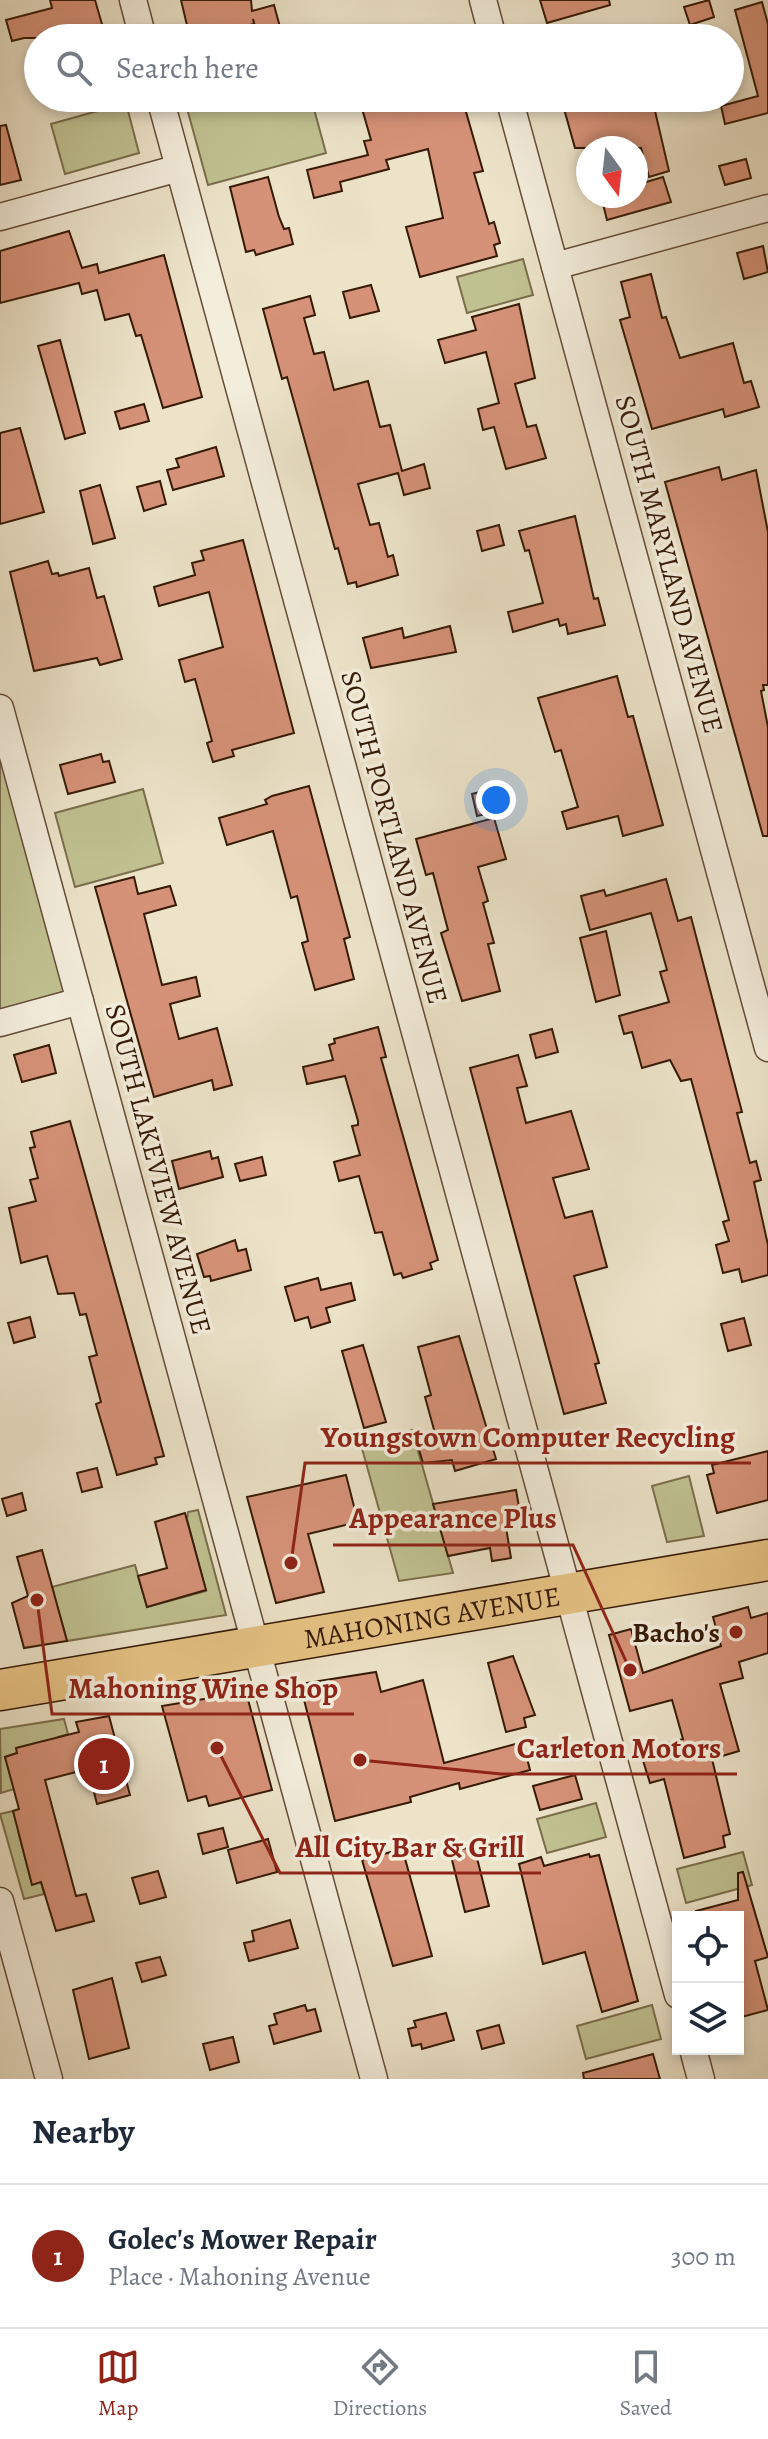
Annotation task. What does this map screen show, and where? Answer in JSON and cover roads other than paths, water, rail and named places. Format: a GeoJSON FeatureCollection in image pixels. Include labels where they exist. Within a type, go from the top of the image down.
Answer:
{"type":"FeatureCollection","features":[{"type":"Feature","properties":{"kind":"main road","name":"MAHONING AVENUE"},"geometry":{"type":"LineString","coordinates":[[0,1690],[768,1560]]}},
{"type":"Feature","properties":{"kind":"street"},"geometry":{"type":"LineString","coordinates":[[133,0],[139,24]]}},
{"type":"Feature","properties":{"kind":"street"},"geometry":{"type":"LineString","coordinates":[[483,0],[489,24]]}},
{"type":"Feature","properties":{"kind":"street","name":"SOUTH PORTLAND AVENUE"},"geometry":{"type":"LineString","coordinates":[[164,112],[675,1983]]}},
{"type":"Feature","properties":{"kind":"street","name":"SOUTH MARYLAND AVENUE"},"geometry":{"type":"LineString","coordinates":[[513,112],[768,1048]]}},
{"type":"Feature","properties":{"kind":"street"},"geometry":{"type":"LineString","coordinates":[[0,217],[179,168]]}},
{"type":"Feature","properties":{"kind":"street"},"geometry":{"type":"LineString","coordinates":[[555,266],[768,208]]}},
{"type":"Feature","properties":{"kind":"street","name":"SOUTH LAKEVIEW AVENUE"},"geometry":{"type":"LineString","coordinates":[[0,708],[374,2079]]}},
{"type":"Feature","properties":{"kind":"street"},"geometry":{"type":"LineString","coordinates":[[0,1023],[80,1001]]}},
{"type":"Feature","properties":{"kind":"street"},"geometry":{"type":"LineString","coordinates":[[0,1901],[49,2079]]}},
{"type":"Feature","properties":{"kind":"street"},"geometry":{"type":"LineString","coordinates":[[695,2055],[701,2079]]}},
{"type":"Feature","properties":{"kind":"place","name":"Youngstown Computer Recycling"},"geometry":{"type":"Point","coordinates":[291,1563]}},
{"type":"Feature","properties":{"kind":"place","name":"Mahoning Wine Shop"},"geometry":{"type":"Point","coordinates":[37,1600]}},
{"type":"Feature","properties":{"kind":"place","name":"Bacho's"},"geometry":{"type":"Point","coordinates":[736,1632]}},
{"type":"Feature","properties":{"kind":"place","name":"Appearance Plus"},"geometry":{"type":"Point","coordinates":[630,1670]}},
{"type":"Feature","properties":{"kind":"place","name":"All City Bar & Grill"},"geometry":{"type":"Point","coordinates":[217,1748]}},
{"type":"Feature","properties":{"kind":"place","name":"Carleton Motors"},"geometry":{"type":"Point","coordinates":[360,1760]}},
{"type":"Feature","properties":{"kind":"place","name":"Golec's Mower Repair"},"geometry":{"type":"Point","coordinates":[104,1764]}}]}
